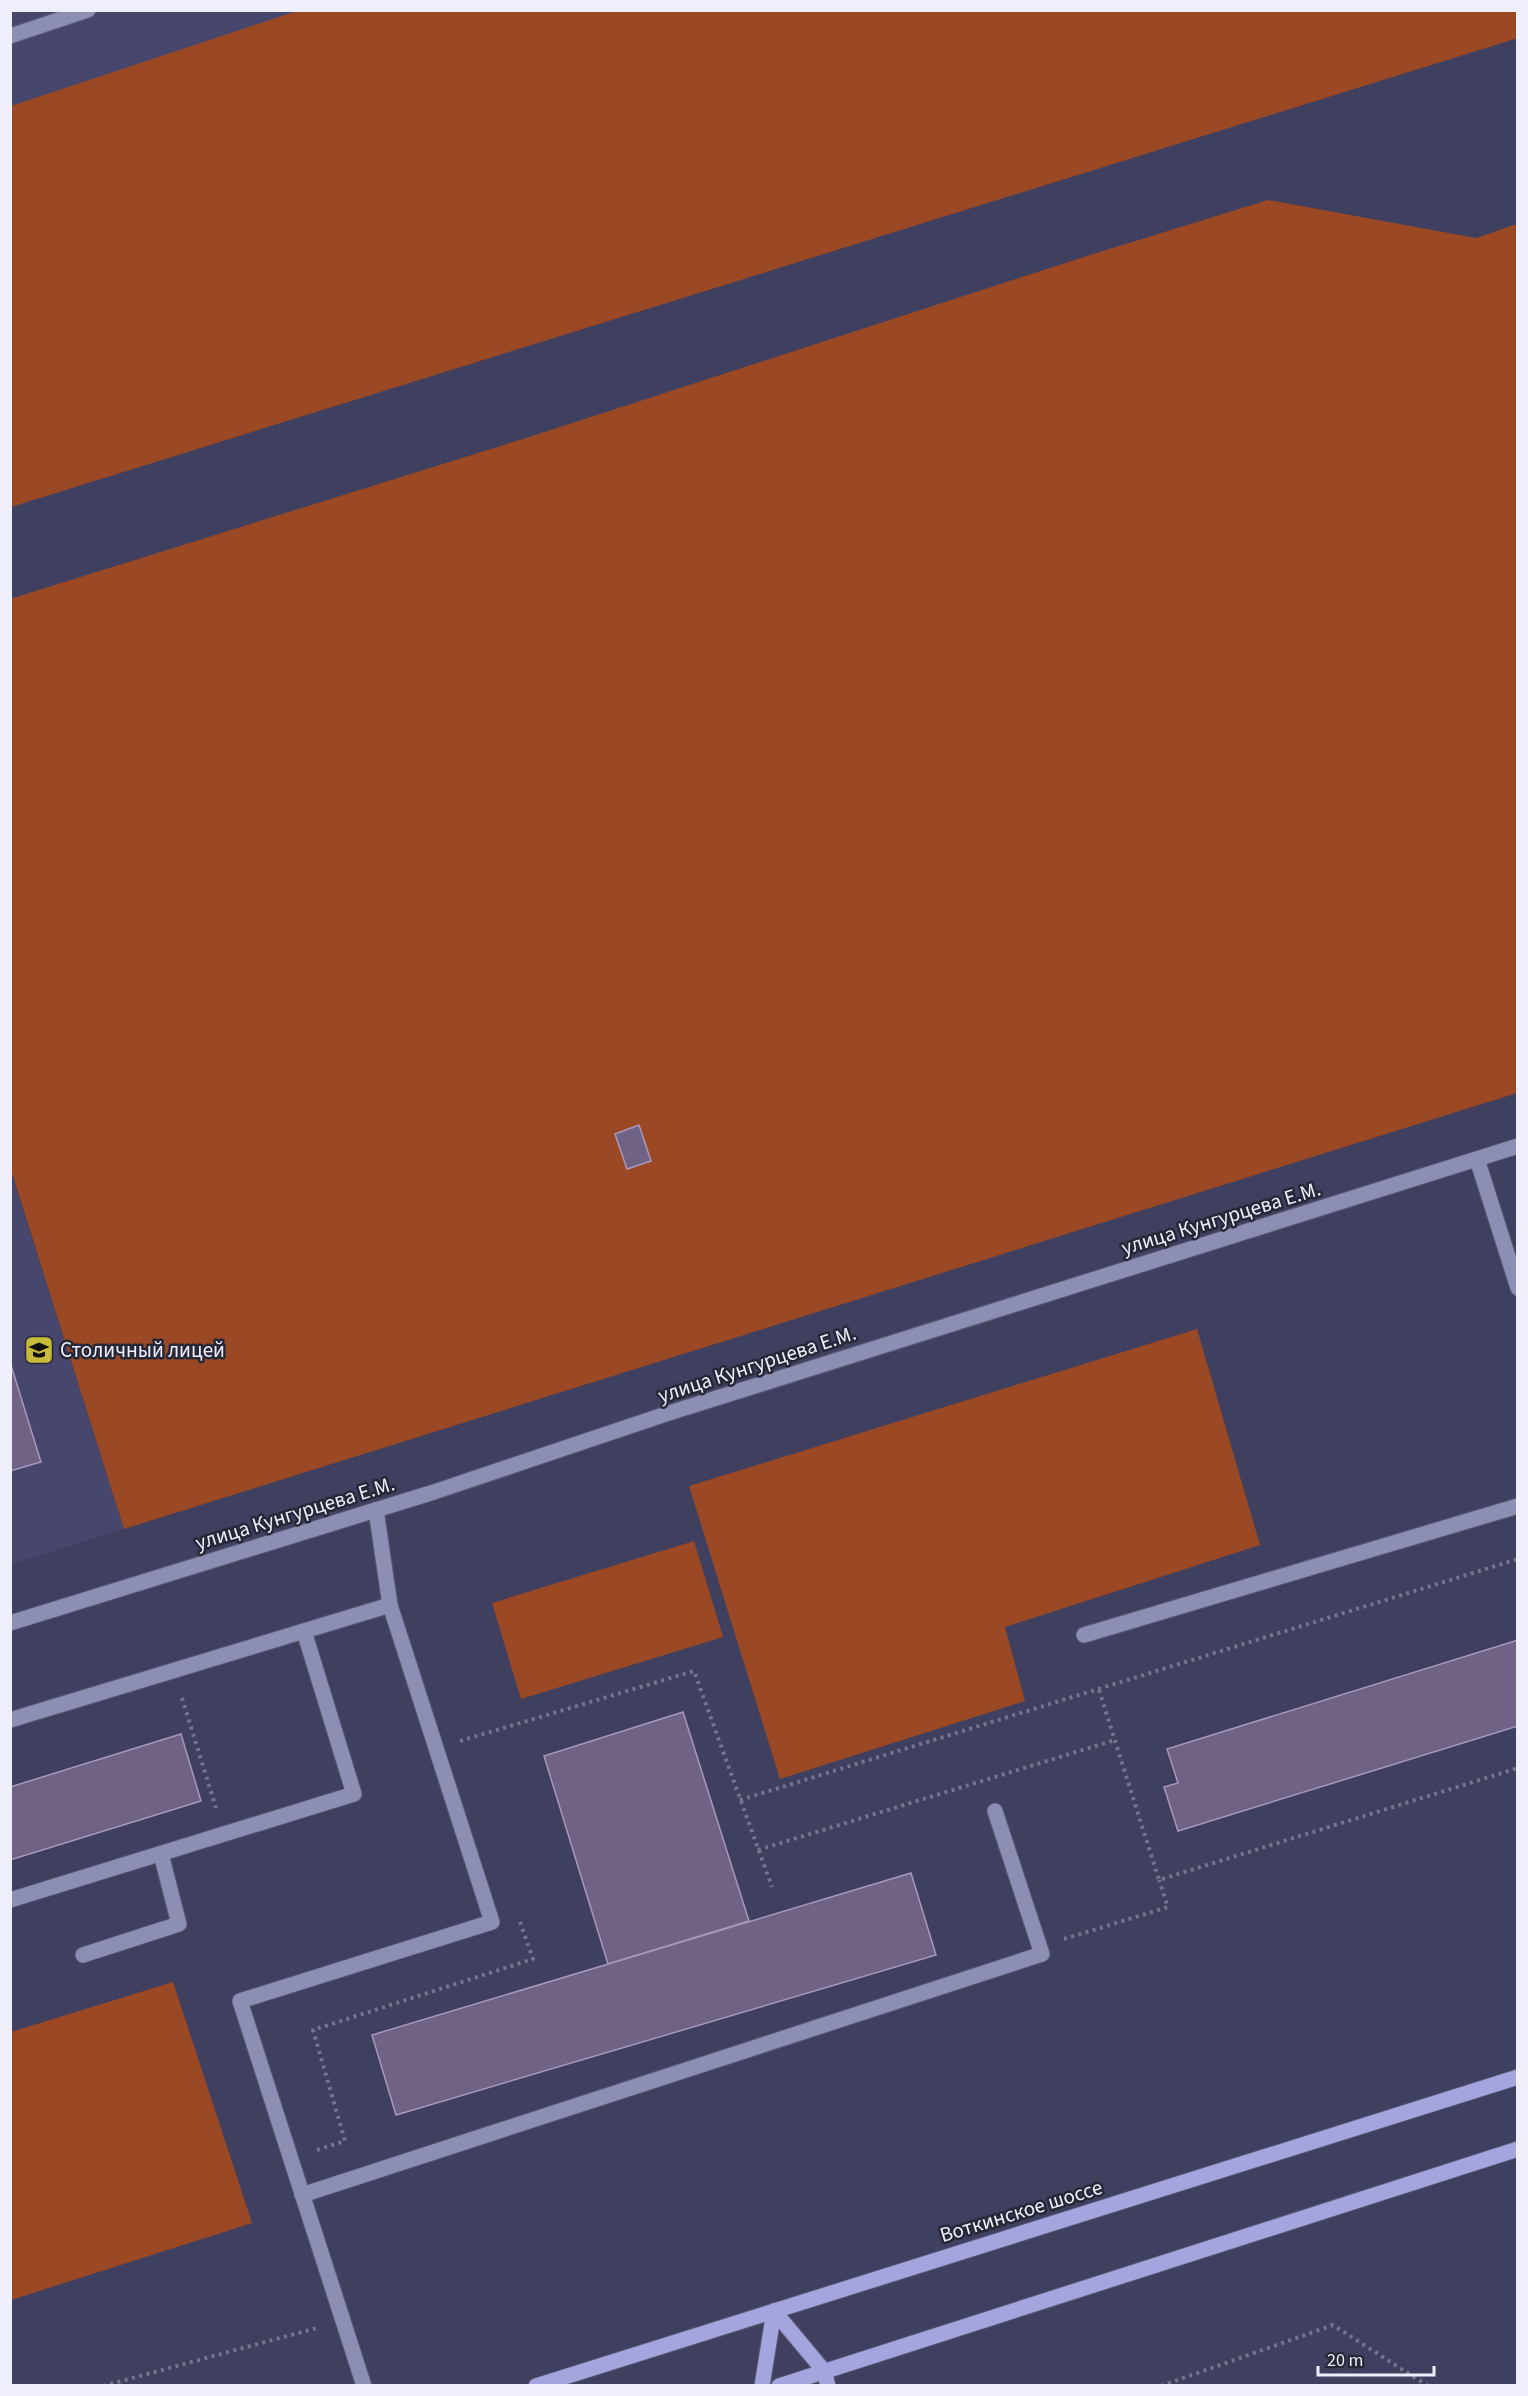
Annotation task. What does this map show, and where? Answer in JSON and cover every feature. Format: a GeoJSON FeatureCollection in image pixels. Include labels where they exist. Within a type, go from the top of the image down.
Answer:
{"type":"FeatureCollection","features":[{"type":"Feature","properties":{"kind":"main road","name":"Воткинское шоссе"},"geometry":{"type":"LineString","coordinates":[[536,2385],[1518,2077]]}},
{"type":"Feature","properties":{"kind":"main road"},"geometry":{"type":"LineString","coordinates":[[779,2385],[826,2378],[1518,2149]]}},
{"type":"Feature","properties":{"kind":"main road"},"geometry":{"type":"LineString","coordinates":[[774,2311],[826,2378]]}},
{"type":"Feature","properties":{"kind":"main road"},"geometry":{"type":"LineString","coordinates":[[762,2385],[774,2311]]}},
{"type":"Feature","properties":{"kind":"street"},"geometry":{"type":"LineString","coordinates":[[10,36],[88,10]]}},
{"type":"Feature","properties":{"kind":"street","name":"улица Кунгурцева Е.М."},"geometry":{"type":"LineString","coordinates":[[10,1623],[550,1455],[669,1413],[1518,1146]]}},
{"type":"Feature","properties":{"kind":"street"},"geometry":{"type":"LineString","coordinates":[[1477,1159],[1518,1288]]}},
{"type":"Feature","properties":{"kind":"street"},"geometry":{"type":"LineString","coordinates":[[1084,1635],[1518,1506]]}},
{"type":"Feature","properties":{"kind":"street"},"geometry":{"type":"LineString","coordinates":[[364,2385],[240,2001],[492,1922],[390,1605],[376,1510]]}},
{"type":"Feature","properties":{"kind":"street"},"geometry":{"type":"LineString","coordinates":[[10,1720],[390,1605]]}},
{"type":"Feature","properties":{"kind":"street"},"geometry":{"type":"LineString","coordinates":[[10,1900],[354,1794],[304,1631]]}},
{"type":"Feature","properties":{"kind":"street"},"geometry":{"type":"LineString","coordinates":[[302,2195],[1042,1954],[995,1810]]}},
{"type":"Feature","properties":{"kind":"street"},"geometry":{"type":"LineString","coordinates":[[83,1954],[179,1924],[161,1854]]}},
{"type":"Feature","properties":{"kind":"path"},"geometry":{"type":"LineString","coordinates":[[740,1800],[1518,1559]]}},
{"type":"Feature","properties":{"kind":"path"},"geometry":{"type":"LineString","coordinates":[[462,1752],[458,1742],[694,1671],[771,1887]]}},
{"type":"Feature","properties":{"kind":"path"},"geometry":{"type":"LineString","coordinates":[[1099,1690],[1159,1880],[1518,1768]]}},
{"type":"Feature","properties":{"kind":"path"},"geometry":{"type":"LineString","coordinates":[[180,1692],[219,1818]]}},
{"type":"Feature","properties":{"kind":"path"},"geometry":{"type":"LineString","coordinates":[[758,1850],[1115,1740]]}},
{"type":"Feature","properties":{"kind":"path"},"geometry":{"type":"LineString","coordinates":[[291,2159],[345,2141],[313,2030],[533,1959],[518,1916]]}},
{"type":"Feature","properties":{"kind":"path"},"geometry":{"type":"LineString","coordinates":[[103,2385],[343,2321]]}},
{"type":"Feature","properties":{"kind":"path"},"geometry":{"type":"LineString","coordinates":[[1161,2385],[1333,2325],[1428,2385]]}},
{"type":"Feature","properties":{"kind":"shaded area"},"geometry":{"type":"Polygon","coordinates":[[[11,10],[300,11],[11,106],[11,10]]]}},
{"type":"Feature","properties":{"kind":"shaded area"},"geometry":{"type":"Polygon","coordinates":[[[300,10],[1517,10],[1518,38],[11,507],[11,106],[300,10]]]}},
{"type":"Feature","properties":{"kind":"shaded area"},"geometry":{"type":"Polygon","coordinates":[[[1268,200],[1476,238],[1517,224],[1517,1093],[124,1529],[11,1170],[10,599],[526,438],[1090,255],[1268,200]]]}},
{"type":"Feature","properties":{"kind":"shaded area","name":"Столичный лицей"},"geometry":{"type":"Polygon","coordinates":[[[10,1170],[124,1529],[11,1564],[10,1564],[10,1170]]]}},
{"type":"Feature","properties":{"kind":"shaded area"},"geometry":{"type":"Polygon","coordinates":[[[1197,1329],[1260,1545],[1005,1627],[1025,1701],[780,1779],[689,1486],[1197,1329]]]}},
{"type":"Feature","properties":{"kind":"shaded area"},"geometry":{"type":"Polygon","coordinates":[[[694,1541],[723,1637],[521,1699],[492,1603],[694,1541]]]}},
{"type":"Feature","properties":{"kind":"shaded area"},"geometry":{"type":"Polygon","coordinates":[[[173,1982],[252,2223],[11,2300],[11,2032],[173,1982]]]}},
{"type":"Feature","properties":{"kind":"building"},"geometry":{"type":"Polygon","coordinates":[[[639,1125],[651,1161],[627,1169],[615,1134],[639,1125]]]}},
{"type":"Feature","properties":{"kind":"building"},"geometry":{"type":"Polygon","coordinates":[[[10,1362],[41,1462],[10,1471],[10,1362]]]}},
{"type":"Feature","properties":{"kind":"building"},"geometry":{"type":"Polygon","coordinates":[[[1518,1640],[1518,1726],[1178,1831],[1164,1787],[1178,1783],[1167,1749],[1518,1640]]]}},
{"type":"Feature","properties":{"kind":"building"},"geometry":{"type":"Polygon","coordinates":[[[683,1712],[749,1921],[608,1964],[544,1756],[683,1712]]]}},
{"type":"Feature","properties":{"kind":"building"},"geometry":{"type":"Polygon","coordinates":[[[181,1734],[201,1801],[10,1860],[10,1787],[181,1734]]]}},
{"type":"Feature","properties":{"kind":"building"},"geometry":{"type":"Polygon","coordinates":[[[911,1873],[936,1955],[396,2115],[372,2035],[911,1873]]]}},
{"type":"Feature","properties":{"kind":"place","name":"Столичный лицей"},"geometry":{"type":"Point","coordinates":[39,1350]}}]}
